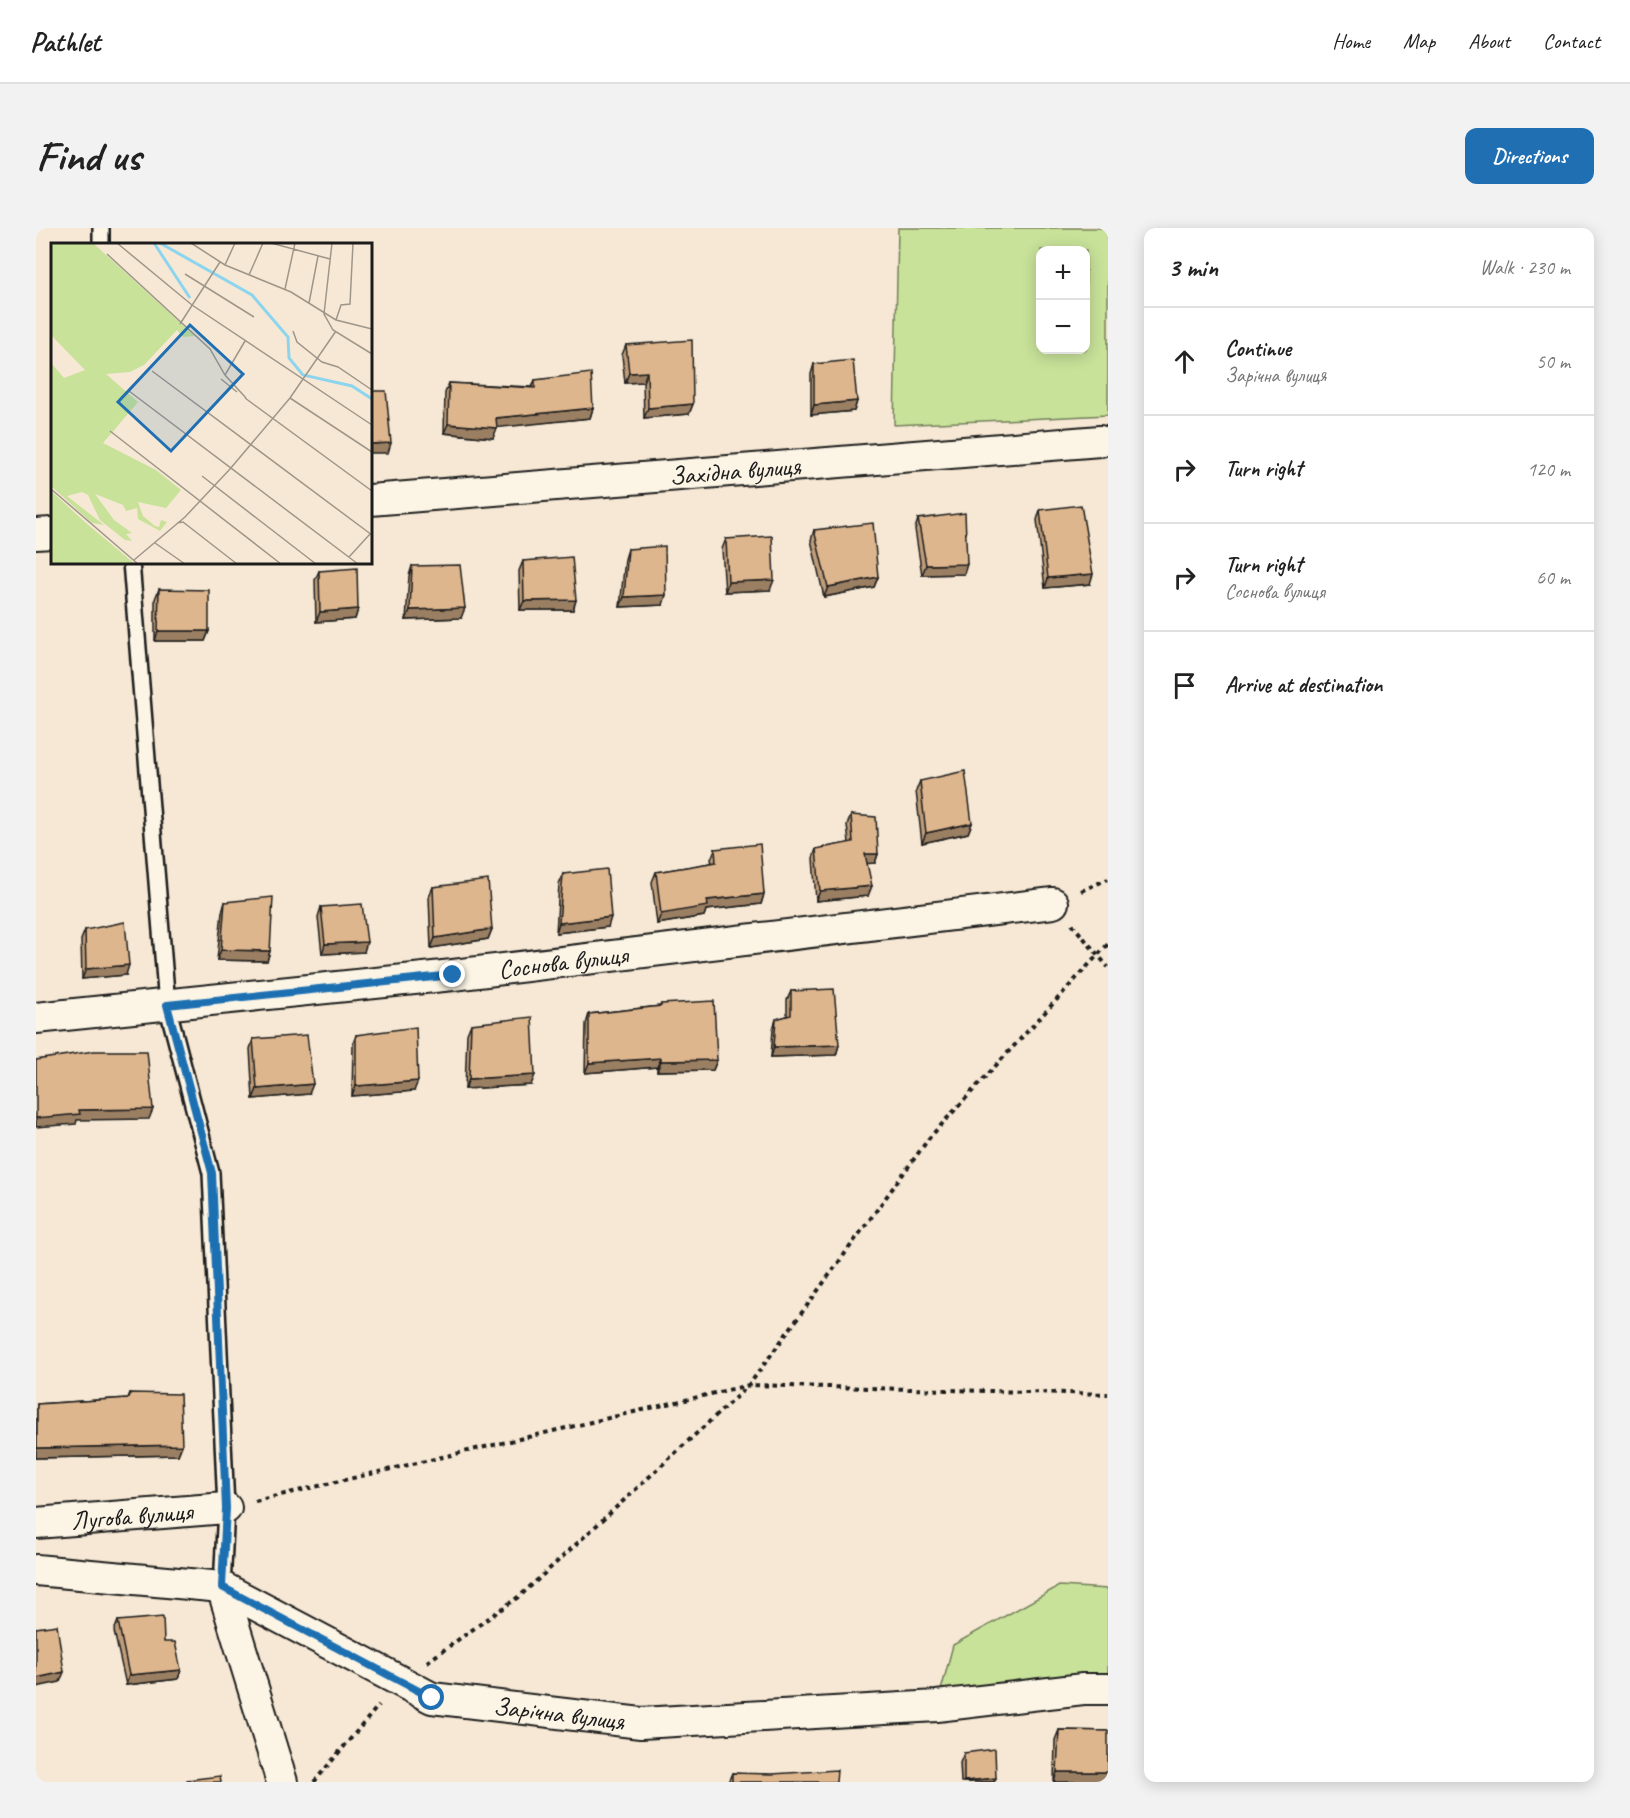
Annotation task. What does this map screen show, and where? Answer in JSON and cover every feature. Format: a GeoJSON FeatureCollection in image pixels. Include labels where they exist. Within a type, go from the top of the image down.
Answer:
{"type":"FeatureCollection","features":[{"type":"Feature","properties":{"kind":"street","name":"Західна вулиця"},"geometry":{"type":"LineString","coordinates":[[372,500],[1100,441]]}},
{"type":"Feature","properties":{"kind":"street"},"geometry":{"type":"LineString","coordinates":[[36,534],[51,532]]}},
{"type":"Feature","properties":{"kind":"street","name":"Соснова вулиця"},"geometry":{"type":"LineString","coordinates":[[36,1018],[453,975],[1053,903]]}},
{"type":"Feature","properties":{"kind":"street","name":"Лугова вулиця"},"geometry":{"type":"LineString","coordinates":[[36,1523],[226,1508]]}},
{"type":"Feature","properties":{"kind":"street","name":"Зарічна вулиця"},"geometry":{"type":"LineString","coordinates":[[36,1570],[222,1587],[432,1698],[641,1723],[937,1706],[1083,1689],[1108,1689]]}},
{"type":"Feature","properties":{"kind":"street"},"geometry":{"type":"LineString","coordinates":[[222,1587],[282,1782]]}},
{"type":"Feature","properties":{"kind":"lane"},"geometry":{"type":"LineString","coordinates":[[100,228],[101,243]]}},
{"type":"Feature","properties":{"kind":"lane"},"geometry":{"type":"LineString","coordinates":[[131,564],[167,1005],[212,1173],[226,1508],[222,1587]]}},
{"type":"Feature","properties":{"kind":"path"},"geometry":{"type":"LineString","coordinates":[[1053,903],[1108,968]]}},
{"type":"Feature","properties":{"kind":"path"},"geometry":{"type":"LineString","coordinates":[[314,1782],[400,1681],[521,1595],[749,1385],[930,1137],[1108,944]]}},
{"type":"Feature","properties":{"kind":"path"},"geometry":{"type":"LineString","coordinates":[[226,1508],[749,1385],[1108,1394]]}},
{"type":"Feature","properties":{"kind":"green space"},"geometry":{"type":"Polygon","coordinates":[[[898,228],[1108,228],[1108,415],[894,425],[898,228]]]}},
{"type":"Feature","properties":{"kind":"green space"},"geometry":{"type":"Polygon","coordinates":[[[1059,1586],[1108,1589],[1108,1689],[937,1706],[953,1645],[1059,1586]]]}},
{"type":"Feature","properties":{"kind":"building"},"geometry":{"type":"Polygon","coordinates":[[[692,340],[693,404],[648,408],[647,372],[629,373],[626,345],[692,340]]]}},
{"type":"Feature","properties":{"kind":"building"},"geometry":{"type":"Polygon","coordinates":[[[853,360],[857,401],[814,405],[814,364],[853,360]]]}},
{"type":"Feature","properties":{"kind":"building"},"geometry":{"type":"Polygon","coordinates":[[[591,373],[593,408],[496,418],[497,428],[448,424],[449,383],[535,388],[535,380],[591,373]]]}},
{"type":"Feature","properties":{"kind":"building"},"geometry":{"type":"Polygon","coordinates":[[[372,391],[386,391],[391,443],[372,444],[372,391]]]}},
{"type":"Feature","properties":{"kind":"building"},"geometry":{"type":"Polygon","coordinates":[[[1081,505],[1093,574],[1048,578],[1040,510],[1081,505]]]}},
{"type":"Feature","properties":{"kind":"building"},"geometry":{"type":"Polygon","coordinates":[[[965,513],[967,564],[926,565],[918,519],[965,513]]]}},
{"type":"Feature","properties":{"kind":"building"},"geometry":{"type":"Polygon","coordinates":[[[873,523],[878,577],[828,587],[814,530],[873,523]]]}},
{"type":"Feature","properties":{"kind":"building"},"geometry":{"type":"Polygon","coordinates":[[[772,536],[774,580],[728,582],[726,539],[772,536]]]}},
{"type":"Feature","properties":{"kind":"building"},"geometry":{"type":"Polygon","coordinates":[[[665,546],[666,595],[624,597],[628,549],[665,546]]]}},
{"type":"Feature","properties":{"kind":"building"},"geometry":{"type":"Polygon","coordinates":[[[572,557],[576,600],[524,601],[523,561],[572,557]]]}},
{"type":"Feature","properties":{"kind":"building"},"geometry":{"type":"Polygon","coordinates":[[[460,565],[465,608],[410,610],[412,566],[460,565]]]}},
{"type":"Feature","properties":{"kind":"building"},"geometry":{"type":"Polygon","coordinates":[[[357,568],[358,609],[320,612],[319,571],[357,568]]]}},
{"type":"Feature","properties":{"kind":"building"},"geometry":{"type":"Polygon","coordinates":[[[159,589],[209,590],[209,631],[158,631],[159,589]]]}},
{"type":"Feature","properties":{"kind":"building"},"geometry":{"type":"Polygon","coordinates":[[[965,771],[972,823],[926,833],[920,781],[965,771]]]}},
{"type":"Feature","properties":{"kind":"building"},"geometry":{"type":"Polygon","coordinates":[[[851,815],[876,817],[878,854],[865,854],[872,886],[820,891],[816,849],[853,842],[851,815]]]}},
{"type":"Feature","properties":{"kind":"building"},"geometry":{"type":"Polygon","coordinates":[[[760,844],[764,894],[707,900],[708,906],[661,914],[656,872],[716,862],[715,849],[760,844]]]}},
{"type":"Feature","properties":{"kind":"building"},"geometry":{"type":"Polygon","coordinates":[[[607,869],[611,917],[559,923],[563,874],[607,869]]]}},
{"type":"Feature","properties":{"kind":"building"},"geometry":{"type":"Polygon","coordinates":[[[488,880],[492,929],[435,938],[433,887],[488,880]]]}},
{"type":"Feature","properties":{"kind":"building"},"geometry":{"type":"Polygon","coordinates":[[[273,897],[270,951],[221,950],[225,902],[273,897]]]}},
{"type":"Feature","properties":{"kind":"building"},"geometry":{"type":"Polygon","coordinates":[[[362,904],[367,942],[325,944],[321,907],[362,904]]]}},
{"type":"Feature","properties":{"kind":"building"},"geometry":{"type":"Polygon","coordinates":[[[125,922],[129,965],[86,969],[85,930],[125,922]]]}},
{"type":"Feature","properties":{"kind":"building"},"geometry":{"type":"Polygon","coordinates":[[[834,989],[839,1045],[774,1047],[776,1019],[791,1015],[791,991],[834,989]]]}},
{"type":"Feature","properties":{"kind":"building"},"geometry":{"type":"Polygon","coordinates":[[[714,1001],[717,1060],[661,1061],[661,1058],[589,1063],[589,1014],[661,1006],[661,1004],[714,1001]]]}},
{"type":"Feature","properties":{"kind":"building"},"geometry":{"type":"Polygon","coordinates":[[[532,1017],[535,1075],[469,1079],[471,1024],[532,1017]]]}},
{"type":"Feature","properties":{"kind":"building"},"geometry":{"type":"Polygon","coordinates":[[[416,1027],[418,1081],[356,1086],[356,1035],[416,1027]]]}},
{"type":"Feature","properties":{"kind":"building"},"geometry":{"type":"Polygon","coordinates":[[[307,1035],[313,1084],[257,1089],[253,1039],[307,1035]]]}},
{"type":"Feature","properties":{"kind":"building"},"geometry":{"type":"Polygon","coordinates":[[[94,1051],[147,1051],[153,1109],[79,1110],[80,1114],[36,1118],[36,1060],[94,1051]]]}},
{"type":"Feature","properties":{"kind":"building"},"geometry":{"type":"Polygon","coordinates":[[[130,1393],[180,1394],[182,1445],[37,1448],[37,1404],[129,1398],[130,1393]]]}},
{"type":"Feature","properties":{"kind":"building"},"geometry":{"type":"Polygon","coordinates":[[[163,1617],[164,1642],[175,1642],[181,1670],[129,1675],[118,1621],[163,1617]]]}},
{"type":"Feature","properties":{"kind":"building"},"geometry":{"type":"Polygon","coordinates":[[[57,1625],[64,1672],[36,1678],[36,1628],[57,1625]]]}},
{"type":"Feature","properties":{"kind":"building"},"geometry":{"type":"Polygon","coordinates":[[[1059,1730],[1108,1731],[1108,1772],[1057,1772],[1059,1730]]]}},
{"type":"Feature","properties":{"kind":"building"},"geometry":{"type":"Polygon","coordinates":[[[995,1749],[996,1778],[964,1781],[964,1753],[995,1749]]]}},
{"type":"Feature","properties":{"kind":"building"},"geometry":{"type":"Polygon","coordinates":[[[837,1770],[836,1782],[732,1782],[732,1773],[772,1774],[837,1770]]]}},
{"type":"Feature","properties":{"kind":"building"},"geometry":{"type":"Polygon","coordinates":[[[220,1776],[221,1782],[187,1782],[187,1780],[220,1776]]]}},
{"type":"Feature","properties":{"kind":"route"},"geometry":{"type":"LineString","coordinates":[[432,1698],[222,1587],[226,1508],[212,1173],[167,1005],[453,975]]}}]}
